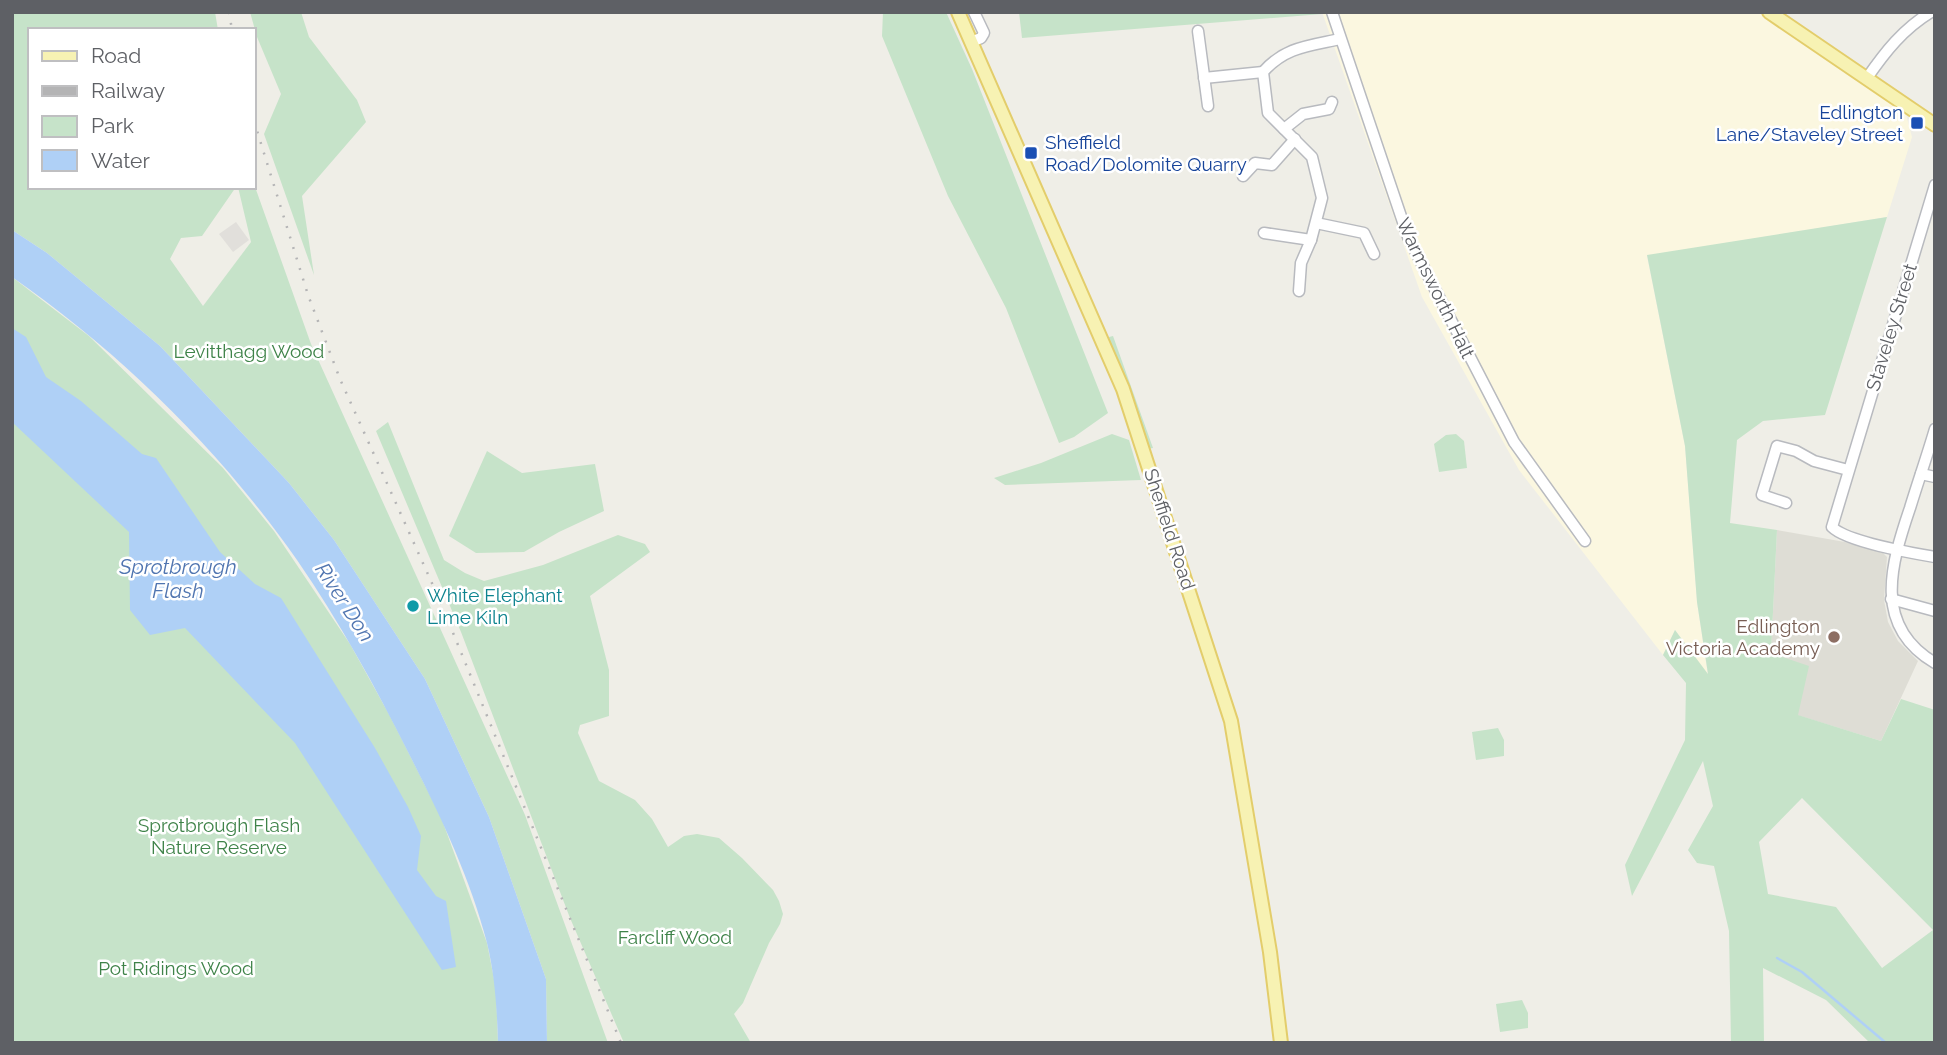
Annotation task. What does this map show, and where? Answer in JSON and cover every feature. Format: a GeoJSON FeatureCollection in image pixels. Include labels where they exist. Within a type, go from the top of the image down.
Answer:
{"type":"FeatureCollection","features":[{"type":"Feature","properties":{"kind":"main road","name":"Sheffield Road"},"geometry":{"type":"LineString","coordinates":[[958,12],[1123,389],[1231,721],[1270,953],[1281,1043]]}},
{"type":"Feature","properties":{"kind":"main road"},"geometry":{"type":"LineString","coordinates":[[1769,12],[1935,125]]}},
{"type":"Feature","properties":{"kind":"street"},"geometry":{"type":"LineString","coordinates":[[971,42],[981,38],[984,33],[974,12]]}},
{"type":"Feature","properties":{"kind":"street","name":"Warmsworth Halt"},"geometry":{"type":"LineString","coordinates":[[1332,12],[1408,237],[1514,442],[1585,541]]}},
{"type":"Feature","properties":{"kind":"street"},"geometry":{"type":"LineString","coordinates":[[1867,78],[1887,49],[1917,20],[1931,12]]}},
{"type":"Feature","properties":{"kind":"street"},"geometry":{"type":"LineString","coordinates":[[1198,31],[1208,106]]}},
{"type":"Feature","properties":{"kind":"street"},"geometry":{"type":"LineString","coordinates":[[1204,78],[1263,72],[1274,59],[1295,48],[1340,39]]}},
{"type":"Feature","properties":{"kind":"street"},"geometry":{"type":"LineString","coordinates":[[1263,72],[1268,113],[1312,157],[1322,198],[1311,240],[1301,263],[1299,292]]}},
{"type":"Feature","properties":{"kind":"street"},"geometry":{"type":"LineString","coordinates":[[1284,129],[1303,114],[1331,110]]}},
{"type":"Feature","properties":{"kind":"street"},"geometry":{"type":"LineString","coordinates":[[1243,176],[1255,163],[1272,166],[1295,139]]}},
{"type":"Feature","properties":{"kind":"street","name":"Staveley Street"},"geometry":{"type":"LineString","coordinates":[[1896,550],[1833,528],[1935,185]]}},
{"type":"Feature","properties":{"kind":"street"},"geometry":{"type":"LineString","coordinates":[[1316,223],[1364,233],[1374,254]]}},
{"type":"Feature","properties":{"kind":"street"},"geometry":{"type":"LineString","coordinates":[[1264,233],[1311,240]]}},
{"type":"Feature","properties":{"kind":"street"},"geometry":{"type":"LineString","coordinates":[[1935,429],[1896,550],[1891,599],[1895,618],[1905,637],[1935,663]]}},
{"type":"Feature","properties":{"kind":"street"},"geometry":{"type":"LineString","coordinates":[[1786,503],[1762,495],[1777,446],[1797,451],[1814,461],[1849,470]]}},
{"type":"Feature","properties":{"kind":"street"},"geometry":{"type":"LineString","coordinates":[[1921,474],[1935,477]]}},
{"type":"Feature","properties":{"kind":"street"},"geometry":{"type":"LineString","coordinates":[[1896,550],[1935,557]]}},
{"type":"Feature","properties":{"kind":"street"},"geometry":{"type":"LineString","coordinates":[[1891,599],[1935,611]]}},
{"type":"Feature","properties":{"kind":"shaded area"},"geometry":{"type":"Polygon","coordinates":[[[1322,12],[1769,12],[1903,103],[1912,137],[1887,217],[1647,256],[1685,446],[1697,602],[1708,676],[1675,630],[1663,655],[1519,470],[1422,297],[1322,12]]]}},
{"type":"Feature","properties":{"kind":"shaded area"},"geometry":{"type":"Polygon","coordinates":[[[236,222],[249,240],[233,252],[219,234],[236,222]]]}},
{"type":"Feature","properties":{"kind":"shaded area","name":"Edlington Victoria Academy"},"geometry":{"type":"Polygon","coordinates":[[[1777,530],[1845,542],[1883,553],[1887,557],[1884,600],[1888,622],[1898,641],[1918,661],[1881,741],[1797,715],[1771,653],[1777,530]]]}},
{"type":"Feature","properties":{"kind":"green space","name":"Levitthagg Wood"},"geometry":{"type":"Polygon","coordinates":[[[12,12],[215,12],[218,28],[28,28],[28,189],[235,189],[202,236],[181,238],[170,259],[203,306],[251,242],[238,189],[256,189],[311,344],[525,815],[608,1043],[547,1043],[546,979],[489,817],[425,679],[334,540],[289,483],[160,346],[47,253],[12,230],[12,12]]]}},
{"type":"Feature","properties":{"kind":"green space"},"geometry":{"type":"Polygon","coordinates":[[[250,12],[301,12],[309,37],[357,100],[366,122],[302,196],[314,275],[264,134],[281,94],[250,12]]]}},
{"type":"Feature","properties":{"kind":"green space"},"geometry":{"type":"Polygon","coordinates":[[[883,12],[946,12],[972,69],[1108,413],[1074,437],[1059,443],[1006,308],[948,196],[882,36],[883,12]]]}},
{"type":"Feature","properties":{"kind":"green space"},"geometry":{"type":"Polygon","coordinates":[[[1019,12],[1322,12],[1322,14],[1022,38],[1019,12]]]}},
{"type":"Feature","properties":{"kind":"green space"},"geometry":{"type":"Polygon","coordinates":[[[1887,217],[1825,415],[1763,421],[1737,440],[1730,523],[1777,530],[1771,653],[1809,666],[1798,715],[1881,741],[1901,699],[1935,710],[1935,1043],[1870,1043],[1826,1000],[1763,968],[1764,1043],[1731,1043],[1729,931],[1714,866],[1697,863],[1688,850],[1713,806],[1703,761],[1632,896],[1625,865],[1685,740],[1686,683],[1663,655],[1675,630],[1708,674],[1697,602],[1685,446],[1647,255],[1887,217]],[[1802,798],[1759,842],[1768,894],[1836,907],[1882,968],[1933,930],[1802,798]]]}},
{"type":"Feature","properties":{"kind":"green space","name":"Sprotbrough Flash Nature Reserve"},"geometry":{"type":"Polygon","coordinates":[[[12,277],[89,336],[223,468],[274,531],[350,644],[441,817],[487,943],[496,989],[498,1043],[12,1043],[12,277]]]}},
{"type":"Feature","properties":{"kind":"green space"},"geometry":{"type":"Polygon","coordinates":[[[1113,336],[1153,448],[1147,449],[1105,338],[1113,336]]]}},
{"type":"Feature","properties":{"kind":"green space","name":"Farcliff Wood"},"geometry":{"type":"Polygon","coordinates":[[[388,422],[444,560],[465,573],[484,581],[543,565],[618,535],[645,544],[650,552],[590,596],[609,670],[609,716],[580,725],[578,733],[599,781],[635,800],[652,819],[668,847],[684,836],[697,834],[719,838],[773,890],[783,914],[780,924],[743,1003],[734,1014],[751,1043],[624,1043],[570,918],[461,632],[376,431],[388,422]]]}},
{"type":"Feature","properties":{"kind":"green space"},"geometry":{"type":"Polygon","coordinates":[[[1112,434],[1129,440],[1141,480],[1005,485],[994,478],[1041,463],[1112,434]]]}},
{"type":"Feature","properties":{"kind":"green space"},"geometry":{"type":"Polygon","coordinates":[[[1456,434],[1464,441],[1467,468],[1439,472],[1434,444],[1446,435],[1456,434]]]}},
{"type":"Feature","properties":{"kind":"green space"},"geometry":{"type":"Polygon","coordinates":[[[487,451],[522,473],[595,464],[604,511],[524,552],[476,553],[449,536],[487,451]]]}},
{"type":"Feature","properties":{"kind":"green space"},"geometry":{"type":"Polygon","coordinates":[[[1498,728],[1504,740],[1504,756],[1476,760],[1472,732],[1498,728]]]}},
{"type":"Feature","properties":{"kind":"green space"},"geometry":{"type":"Polygon","coordinates":[[[1522,1000],[1528,1013],[1528,1028],[1500,1032],[1496,1004],[1522,1000]]]}},
{"type":"Feature","properties":{"kind":"water","name":"River Don"},"geometry":{"type":"Polygon","coordinates":[[[12,230],[47,253],[160,346],[289,483],[334,540],[425,679],[489,817],[546,979],[547,1043],[498,1043],[490,955],[463,870],[431,798],[383,703],[342,630],[297,560],[235,480],[167,406],[92,338],[12,277],[12,230]]]}},
{"type":"Feature","properties":{"kind":"water","name":"Sprotbrough Flash"},"geometry":{"type":"Polygon","coordinates":[[[12,328],[26,337],[46,377],[81,401],[142,454],[156,458],[220,552],[255,584],[281,598],[375,748],[408,807],[421,836],[417,870],[436,896],[446,901],[456,967],[442,970],[295,743],[185,628],[150,635],[130,610],[129,532],[12,422],[12,328]]]}},
{"type":"Feature","properties":{"kind":"waterway"},"geometry":{"type":"LineString","coordinates":[[1777,958],[1802,972],[1886,1043]]}},
{"type":"Feature","properties":{"kind":"railway"},"geometry":{"type":"LineString","coordinates":[[229,12],[232,28]]}},
{"type":"Feature","properties":{"kind":"railway"},"geometry":{"type":"LineString","coordinates":[[256,127],[308,295],[340,379],[440,601],[621,1043]]}},
{"type":"Feature","properties":{"kind":"place","name":"Edlington Lane/Staveley Street"},"geometry":{"type":"Point","coordinates":[1917,123]}},
{"type":"Feature","properties":{"kind":"place","name":"Sheffield Road/Dolomite Quarry"},"geometry":{"type":"Point","coordinates":[1031,153]}},
{"type":"Feature","properties":{"kind":"place","name":"White Elephant Lime Kiln"},"geometry":{"type":"Point","coordinates":[413,606]}},
{"type":"Feature","properties":{"kind":"place","name":"Edlington Victoria Academy"},"geometry":{"type":"Point","coordinates":[1834,637]}},
{"type":"Feature","properties":{"kind":"park label","name":"Pot Ridings Wood"},"geometry":{"type":"Point","coordinates":[176,968]}}]}
